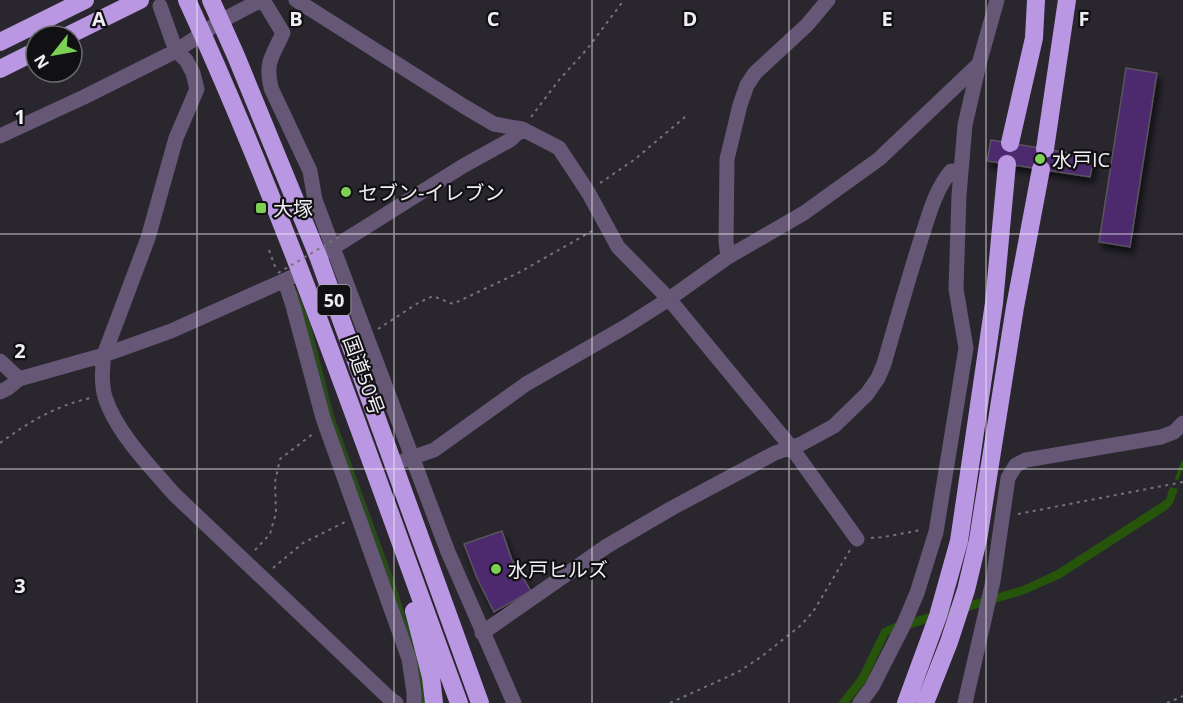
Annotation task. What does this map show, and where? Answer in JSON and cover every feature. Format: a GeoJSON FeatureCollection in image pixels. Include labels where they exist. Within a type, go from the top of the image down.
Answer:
{"type":"FeatureCollection","features":[{"type":"Feature","properties":{"kind":"highway"},"geometry":{"type":"LineString","coordinates":[[0,42],[85,0]]}},
{"type":"Feature","properties":{"kind":"highway"},"geometry":{"type":"LineString","coordinates":[[84,28],[140,0]]}},
{"type":"Feature","properties":{"kind":"highway","name":"国道50号"},"geometry":{"type":"LineString","coordinates":[[187,0],[258,163],[288,276],[354,412],[459,703]]}},
{"type":"Feature","properties":{"kind":"highway","name":"国道50号"},"geometry":{"type":"LineString","coordinates":[[211,0],[330,247],[393,464],[480,703]]}},
{"type":"Feature","properties":{"kind":"highway"},"geometry":{"type":"LineString","coordinates":[[1010,143],[1034,38],[1036,0]]}},
{"type":"Feature","properties":{"kind":"highway"},"geometry":{"type":"LineString","coordinates":[[1045,149],[1067,0]]}},
{"type":"Feature","properties":{"kind":"highway"},"geometry":{"type":"LineString","coordinates":[[0,69],[24,57]]}},
{"type":"Feature","properties":{"kind":"highway"},"geometry":{"type":"LineString","coordinates":[[906,703],[938,616],[959,541],[994,303],[1007,164]]}},
{"type":"Feature","properties":{"kind":"highway"},"geometry":{"type":"LineString","coordinates":[[925,699],[949,642],[966,590],[978,540],[1015,307],[1041,169]]}},
{"type":"Feature","properties":{"kind":"highway"},"geometry":{"type":"LineString","coordinates":[[354,412],[365,476],[413,610],[431,677],[434,703]]}},
{"type":"Feature","properties":{"kind":"highway"},"geometry":{"type":"LineString","coordinates":[[436,582],[494,703]]}},
{"type":"Feature","properties":{"kind":"highway"},"geometry":{"type":"LineString","coordinates":[[895,703],[920,662]]}},
{"type":"Feature","properties":{"kind":"street"},"geometry":{"type":"LineString","coordinates":[[0,136],[176,51],[221,21],[262,0],[283,33],[269,62],[268,75],[272,88],[310,171],[315,200],[330,247],[448,552],[514,703]]}},
{"type":"Feature","properties":{"kind":"street"},"geometry":{"type":"LineString","coordinates":[[296,0],[465,108],[494,124],[522,129],[559,148],[588,192],[618,247],[669,299],[791,447],[857,539]]}},
{"type":"Feature","properties":{"kind":"street"},"geometry":{"type":"LineString","coordinates":[[728,257],[726,243],[727,159],[747,85],[755,73],[807,25],[828,0]]}},
{"type":"Feature","properties":{"kind":"street"},"geometry":{"type":"LineString","coordinates":[[860,703],[872,687],[903,626],[917,593],[936,532],[966,348],[956,290],[958,195],[965,125],[997,0]]}},
{"type":"Feature","properties":{"kind":"street"},"geometry":{"type":"LineString","coordinates":[[160,6],[176,51],[186,60],[193,73],[197,89],[176,138],[148,238],[104,355],[102,371],[105,394],[111,411],[128,438],[175,495],[389,701]]}},
{"type":"Feature","properties":{"kind":"street"},"geometry":{"type":"LineString","coordinates":[[393,464],[434,450],[526,384],[669,299],[728,257],[804,213],[879,159],[980,64]]}},
{"type":"Feature","properties":{"kind":"street"},"geometry":{"type":"LineString","coordinates":[[330,247],[510,140],[522,129]]}},
{"type":"Feature","properties":{"kind":"street"},"geometry":{"type":"LineString","coordinates":[[482,633],[607,546],[775,453],[801,444],[834,426],[867,394],[878,378],[933,202],[951,171],[961,171]]}},
{"type":"Feature","properties":{"kind":"street"},"geometry":{"type":"LineString","coordinates":[[0,392],[19,379],[104,355],[171,331],[288,276],[293,306],[326,424],[409,660],[414,703]]}},
{"type":"Feature","properties":{"kind":"street"},"geometry":{"type":"LineString","coordinates":[[0,361],[19,379]]}},
{"type":"Feature","properties":{"kind":"street"},"geometry":{"type":"LineString","coordinates":[[965,703],[993,581],[1008,478],[1016,465],[1026,460],[1161,437],[1174,432],[1183,423]]}},
{"type":"Feature","properties":{"kind":"path"},"geometry":{"type":"LineString","coordinates":[[522,129],[624,0]]}},
{"type":"Feature","properties":{"kind":"path"},"geometry":{"type":"LineString","coordinates":[[588,192],[634,160],[685,117]]}},
{"type":"Feature","properties":{"kind":"path"},"geometry":{"type":"LineString","coordinates":[[366,337],[418,303],[433,297],[453,304],[520,272],[605,223]]}},
{"type":"Feature","properties":{"kind":"path"},"geometry":{"type":"LineString","coordinates":[[288,276],[330,247]]}},
{"type":"Feature","properties":{"kind":"path"},"geometry":{"type":"LineString","coordinates":[[0,443],[26,424],[54,409],[105,394]]}},
{"type":"Feature","properties":{"kind":"path"},"geometry":{"type":"LineString","coordinates":[[245,561],[270,534],[276,513],[275,482],[280,459],[326,424]]}},
{"type":"Feature","properties":{"kind":"path"},"geometry":{"type":"LineString","coordinates":[[1003,517],[1183,482]]}},
{"type":"Feature","properties":{"kind":"path"},"geometry":{"type":"LineString","coordinates":[[262,577],[303,543],[359,515]]}},
{"type":"Feature","properties":{"kind":"path"},"geometry":{"type":"LineString","coordinates":[[670,703],[738,672],[800,626],[813,612],[857,539],[884,537],[923,529],[936,532]]}},
{"type":"Feature","properties":{"kind":"path"},"geometry":{"type":"LineString","coordinates":[[1167,703],[1183,696]]}},
{"type":"Feature","properties":{"kind":"shaded area"},"geometry":{"type":"Polygon","coordinates":[[[293,290],[297,290],[311,326],[334,416],[396,586],[420,664],[427,703],[421,703],[330,421],[293,290]]]}},
{"type":"Feature","properties":{"kind":"shaded area"},"geometry":{"type":"Polygon","coordinates":[[[1170,487],[1178,489],[1168,509],[1061,578],[1025,594],[888,635],[866,682],[849,703],[838,703],[859,676],[882,629],[895,623],[1023,586],[1057,570],[1162,502],[1166,499],[1170,487]]]}},
{"type":"Feature","properties":{"kind":"building"},"geometry":{"type":"Polygon","coordinates":[[[1126,68],[1157,73],[1130,247],[1099,242],[1126,68]]]}},
{"type":"Feature","properties":{"kind":"building","name":"水戸IC"},"geometry":{"type":"Polygon","coordinates":[[[991,140],[1094,157],[1090,177],[987,161],[991,140]]]}},
{"type":"Feature","properties":{"kind":"building","name":"水戸ヒルズ"},"geometry":{"type":"Polygon","coordinates":[[[502,531],[512,560],[531,591],[494,612],[477,578],[464,544],[502,531]]]}},
{"type":"Feature","properties":{"kind":"waterway"},"geometry":{"type":"LineString","coordinates":[[1177,478],[1183,463]]}},
{"type":"Feature","properties":{"kind":"place","name":"水戸IC"},"geometry":{"type":"Point","coordinates":[1040,159]}},
{"type":"Feature","properties":{"kind":"place","name":"セブン-イレブン"},"geometry":{"type":"Point","coordinates":[346,192]}},
{"type":"Feature","properties":{"kind":"place","name":"大塚"},"geometry":{"type":"Point","coordinates":[261,208]}},
{"type":"Feature","properties":{"kind":"place","name":"水戸ヒルズ"},"geometry":{"type":"Point","coordinates":[496,569]}}]}
